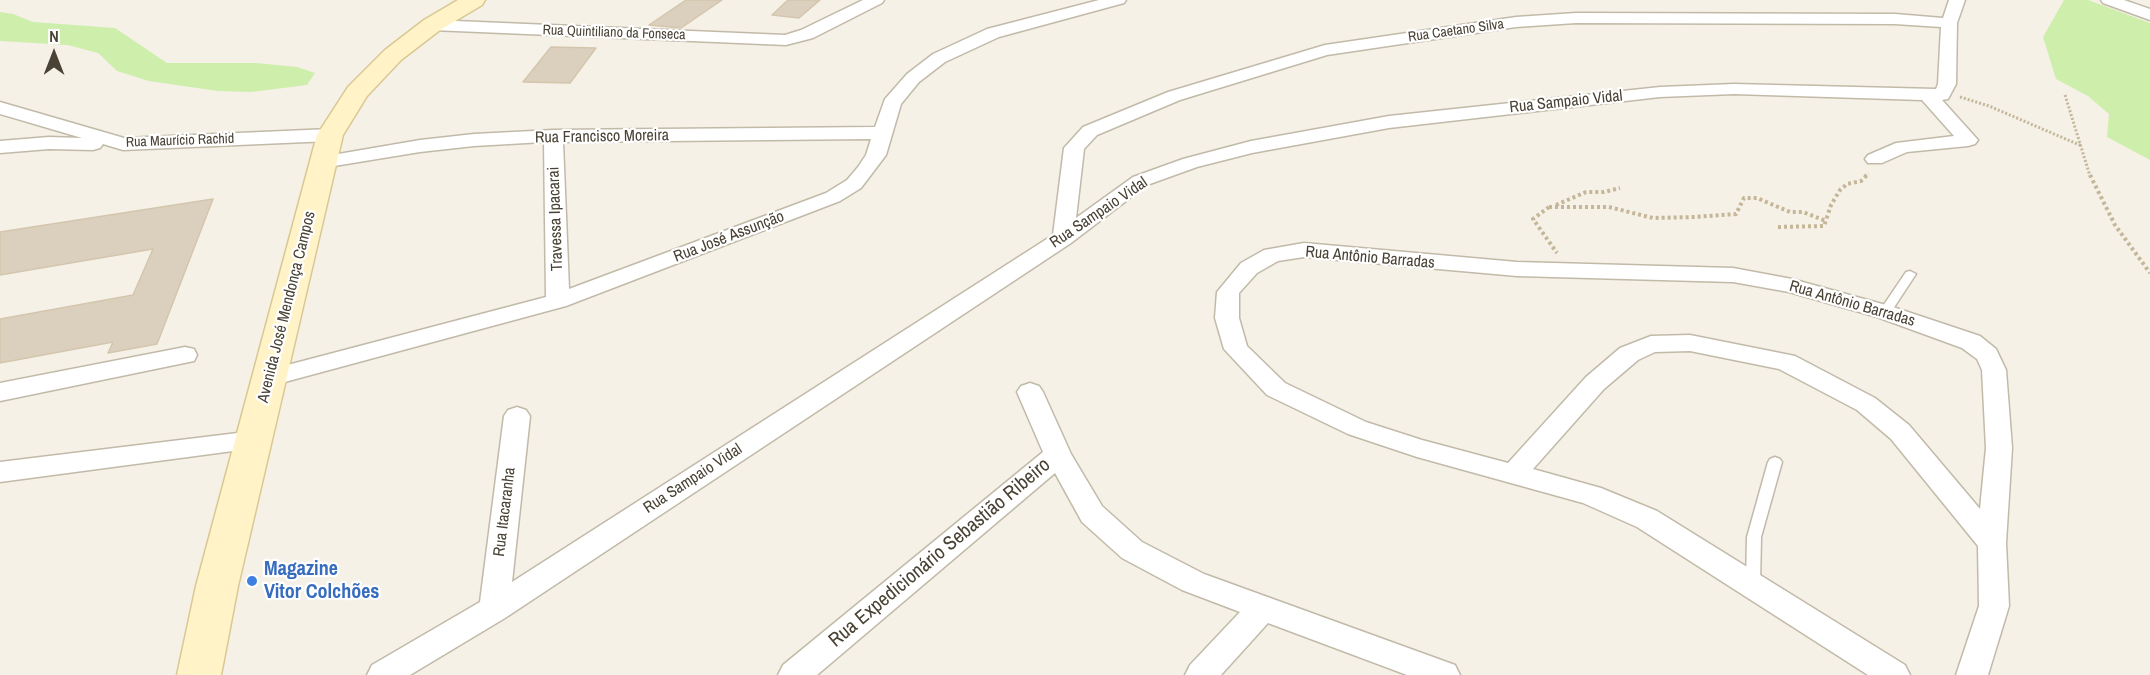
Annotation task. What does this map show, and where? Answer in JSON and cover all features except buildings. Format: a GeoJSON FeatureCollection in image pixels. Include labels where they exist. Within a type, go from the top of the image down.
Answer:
{"type":"FeatureCollection","features":[{"type":"Feature","properties":{"kind":"main road","name":"Avenida José Mendonça Campos"},"geometry":{"type":"LineString","coordinates":[[199,675],[217,586],[326,149],[357,92],[373,74],[432,25],[474,0]]}},
{"type":"Feature","properties":{"kind":"street","name":"Rua Quintiliano da Fonseca"},"geometry":{"type":"LineString","coordinates":[[432,25],[774,40],[797,38],[876,0]]}},
{"type":"Feature","properties":{"kind":"street","name":"Rua José Assunção"},"geometry":{"type":"LineString","coordinates":[[270,378],[558,301],[833,197],[854,184],[876,154],[892,103],[913,78],[939,58],[993,33],[1118,0]]}},
{"type":"Feature","properties":{"kind":"street"},"geometry":{"type":"LineString","coordinates":[[1871,0],[1895,19]]}},
{"type":"Feature","properties":{"kind":"street"},"geometry":{"type":"LineString","coordinates":[[1875,159],[1903,147],[1968,140],[1936,94],[1947,84],[1949,23],[1957,0]]}},
{"type":"Feature","properties":{"kind":"street"},"geometry":{"type":"LineString","coordinates":[[2109,0],[2150,15]]}},
{"type":"Feature","properties":{"kind":"street","name":"Rua Caetano Silva"},"geometry":{"type":"LineString","coordinates":[[1063,238],[1074,148],[1090,131],[1174,96],[1325,50],[1516,22],[1576,18],[1895,19],[1949,23]]}},
{"type":"Feature","properties":{"kind":"street","name":"Rua Sampaio Vidal"},"geometry":{"type":"LineString","coordinates":[[382,675],[494,609],[1063,238],[1140,181],[1190,163],[1251,147],[1389,122],[1537,104],[1660,92],[1734,89],[1936,94]]}},
{"type":"Feature","properties":{"kind":"street","name":"Rua Maurício Rachid"},"geometry":{"type":"LineString","coordinates":[[0,108],[123,144],[326,149]]}},
{"type":"Feature","properties":{"kind":"street","name":"Rua Francisco Moreira"},"geometry":{"type":"LineString","coordinates":[[326,149],[420,146],[474,140],[553,136],[884,133]]}},
{"type":"Feature","properties":{"kind":"street","name":"Travessa Ipacarai"},"geometry":{"type":"LineString","coordinates":[[553,136],[558,301]]}},
{"type":"Feature","properties":{"kind":"street"},"geometry":{"type":"LineString","coordinates":[[0,147],[49,143],[123,144]]}},
{"type":"Feature","properties":{"kind":"street","name":"Rua Antônio Barradas"},"geometry":{"type":"LineString","coordinates":[[1894,675],[1647,519],[1591,495],[1417,448],[1358,428],[1276,389],[1236,349],[1227,318],[1228,292],[1249,268],[1272,255],[1304,250],[1464,266],[1572,272],[1671,272],[1732,276],[1792,286],[1885,312],[1971,342],[1987,355],[1994,370],[1999,448],[1992,543],[1994,606],[1972,675]]}},
{"type":"Feature","properties":{"kind":"street"},"geometry":{"type":"LineString","coordinates":[[1514,473],[1594,383],[1629,354],[1651,344],[1690,344],[1785,362],[1866,404],[1900,432],[1992,543]]}},
{"type":"Feature","properties":{"kind":"street"},"geometry":{"type":"LineString","coordinates":[[0,392],[185,356]]}},
{"type":"Feature","properties":{"kind":"street"},"geometry":{"type":"LineString","coordinates":[[1030,392],[1058,455],[1092,514],[1132,550],[1193,582],[1444,675]]}},
{"type":"Feature","properties":{"kind":"street","name":"Rua Itacaranha"},"geometry":{"type":"LineString","coordinates":[[494,609],[517,416]]}},
{"type":"Feature","properties":{"kind":"street"},"geometry":{"type":"LineString","coordinates":[[0,472],[254,440]]}},
{"type":"Feature","properties":{"kind":"street","name":"Rua Expedicionário Sebastião Ribeiro"},"geometry":{"type":"LineString","coordinates":[[794,675],[1058,455]]}},
{"type":"Feature","properties":{"kind":"street"},"geometry":{"type":"LineString","coordinates":[[1201,675],[1264,607]]}},
{"type":"Feature","properties":{"kind":"lane"},"geometry":{"type":"LineString","coordinates":[[1885,312],[1910,274]]}},
{"type":"Feature","properties":{"kind":"lane"},"geometry":{"type":"LineString","coordinates":[[1753,584],[1754,537],[1775,462]]}},
{"type":"Feature","properties":{"kind":"path"},"geometry":{"type":"LineString","coordinates":[[1936,94],[1989,106],[2082,146]]}},
{"type":"Feature","properties":{"kind":"path"},"geometry":{"type":"LineString","coordinates":[[2065,95],[2092,182],[2115,225],[2150,273]]}},
{"type":"Feature","properties":{"kind":"path"},"geometry":{"type":"LineString","coordinates":[[1778,227],[1824,226],[1831,205],[1840,190],[1847,184],[1862,182],[1875,159]]}},
{"type":"Feature","properties":{"kind":"path"},"geometry":{"type":"LineString","coordinates":[[1572,272],[1533,219],[1549,207],[1567,202],[1586,192],[1604,192],[1620,188]]}},
{"type":"Feature","properties":{"kind":"path"},"geometry":{"type":"LineString","coordinates":[[1549,207],[1610,207],[1653,218],[1694,217],[1736,214],[1744,198],[1757,198],[1790,212],[1803,212],[1826,221]]}},
{"type":"Feature","properties":{"kind":"green space"},"geometry":{"type":"Polygon","coordinates":[[[2064,0],[2088,0],[2150,23],[2150,160],[2107,137],[2109,114],[2088,96],[2056,79],[2043,37],[2064,0]]]}},
{"type":"Feature","properties":{"kind":"green space"},"geometry":{"type":"Polygon","coordinates":[[[0,12],[13,14],[33,22],[115,28],[167,63],[256,63],[297,67],[315,73],[307,85],[251,92],[218,91],[149,81],[117,71],[98,53],[68,45],[0,41],[0,12]]]}},
{"type":"Feature","properties":{"kind":"place","name":"Magazine Vitor Colchões"},"geometry":{"type":"Point","coordinates":[252,581]}}]}
